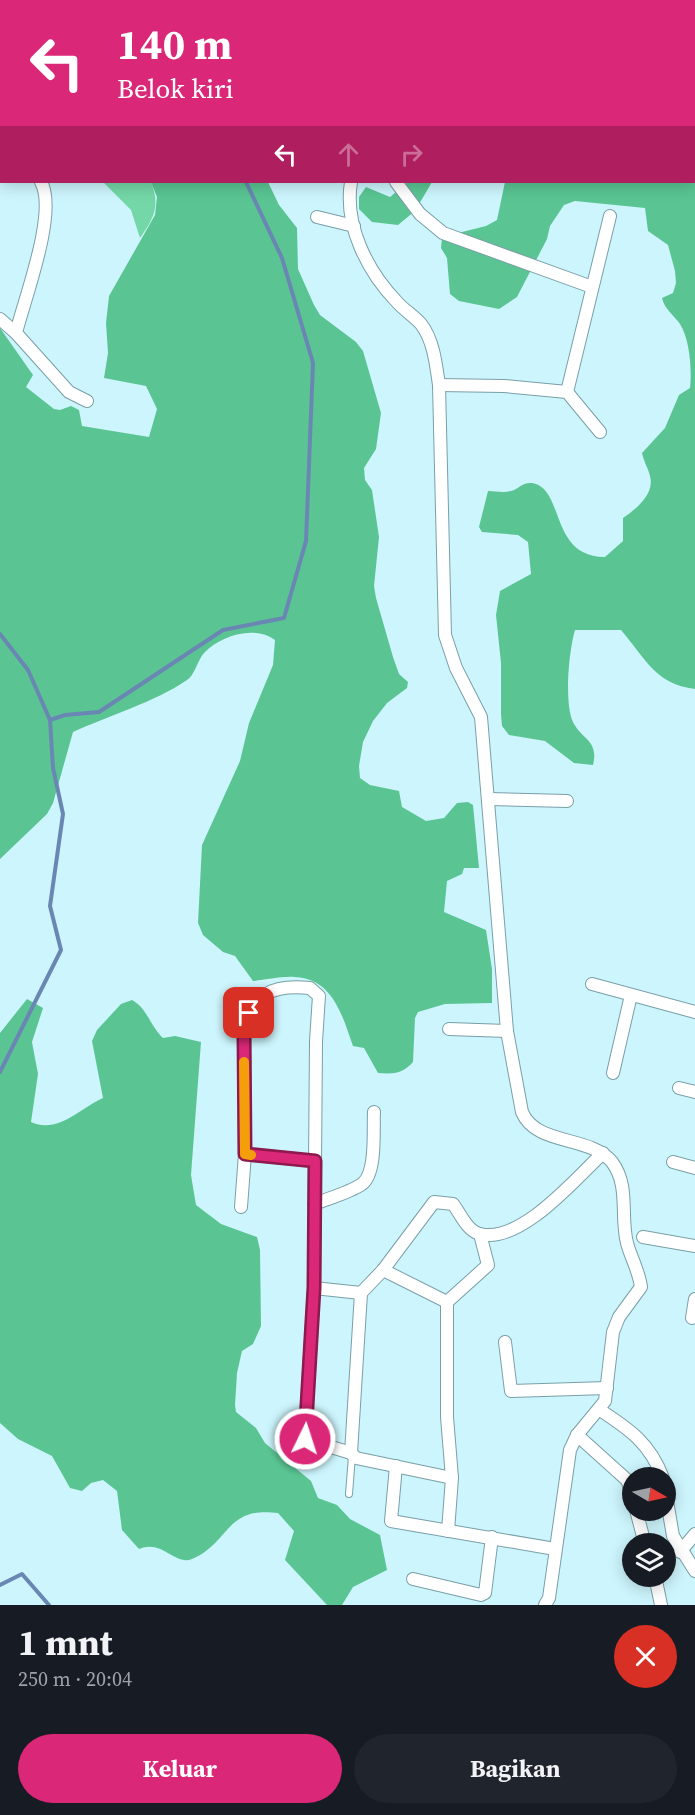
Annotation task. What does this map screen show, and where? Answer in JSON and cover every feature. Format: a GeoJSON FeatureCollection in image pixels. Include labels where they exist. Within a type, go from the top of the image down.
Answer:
{"type":"FeatureCollection","features":[{"type":"Feature","properties":{"kind":"street"},"geometry":{"type":"LineString","coordinates":[[16,333],[30,291],[46,208],[45,192],[40,183]]}},
{"type":"Feature","properties":{"kind":"street"},"geometry":{"type":"LineString","coordinates":[[351,183],[349,201],[354,226],[370,268],[396,302],[421,325],[429,340],[439,385],[445,635],[456,668],[481,717],[507,1031],[526,1121],[540,1130],[603,1153],[613,1163],[622,1181],[625,1232],[641,1287],[616,1324],[605,1401],[600,1410],[577,1435],[570,1450],[545,1605]]}},
{"type":"Feature","properties":{"kind":"street"},"geometry":{"type":"LineString","coordinates":[[397,183],[420,214],[443,233],[592,287]]}},
{"type":"Feature","properties":{"kind":"street"},"geometry":{"type":"LineString","coordinates":[[567,392],[610,216]]}},
{"type":"Feature","properties":{"kind":"street"},"geometry":{"type":"LineString","coordinates":[[317,217],[354,226]]}},
{"type":"Feature","properties":{"kind":"street"},"geometry":{"type":"LineString","coordinates":[[0,319],[16,333],[69,392],[87,400]]}},
{"type":"Feature","properties":{"kind":"street"},"geometry":{"type":"LineString","coordinates":[[439,385],[504,386],[567,392],[600,432]]}},
{"type":"Feature","properties":{"kind":"street"},"geometry":{"type":"LineString","coordinates":[[488,799],[567,801]]}},
{"type":"Feature","properties":{"kind":"street"},"geometry":{"type":"LineString","coordinates":[[592,984],[695,1012]]}},
{"type":"Feature","properties":{"kind":"street"},"geometry":{"type":"LineString","coordinates":[[241,1207],[245,1154],[244,1032],[249,1013],[259,997],[285,987],[310,988],[317,992],[314,1288],[305,1439],[396,1466],[452,1478]]}},
{"type":"Feature","properties":{"kind":"street"},"geometry":{"type":"LineString","coordinates":[[613,1073],[631,995]]}},
{"type":"Feature","properties":{"kind":"street"},"geometry":{"type":"LineString","coordinates":[[450,1029],[507,1031]]}},
{"type":"Feature","properties":{"kind":"street"},"geometry":{"type":"LineString","coordinates":[[679,1088],[695,1092]]}},
{"type":"Feature","properties":{"kind":"street"},"geometry":{"type":"LineString","coordinates":[[314,1204],[364,1183],[369,1174],[373,1156],[374,1112]]}},
{"type":"Feature","properties":{"kind":"street"},"geometry":{"type":"LineString","coordinates":[[352,1454],[361,1293],[383,1270],[434,1202],[453,1204],[469,1228],[480,1234],[503,1233],[529,1221],[603,1153]]}},
{"type":"Feature","properties":{"kind":"street"},"geometry":{"type":"LineString","coordinates":[[245,1154],[315,1161]]}},
{"type":"Feature","properties":{"kind":"street"},"geometry":{"type":"LineString","coordinates":[[672,1162],[695,1168]]}},
{"type":"Feature","properties":{"kind":"street"},"geometry":{"type":"LineString","coordinates":[[448,1531],[452,1478],[447,1417],[447,1302],[488,1265],[480,1234]]}},
{"type":"Feature","properties":{"kind":"street"},"geometry":{"type":"LineString","coordinates":[[644,1237],[695,1246]]}},
{"type":"Feature","properties":{"kind":"street"},"geometry":{"type":"LineString","coordinates":[[383,1270],[447,1302]]}},
{"type":"Feature","properties":{"kind":"street"},"geometry":{"type":"LineString","coordinates":[[314,1288],[361,1293]]}},
{"type":"Feature","properties":{"kind":"street"},"geometry":{"type":"LineString","coordinates":[[692,1318],[695,1299]]}},
{"type":"Feature","properties":{"kind":"street"},"geometry":{"type":"LineString","coordinates":[[505,1342],[511,1391],[607,1388]]}},
{"type":"Feature","properties":{"kind":"street"},"geometry":{"type":"LineString","coordinates":[[600,1410],[637,1435],[659,1467]]}},
{"type":"Feature","properties":{"kind":"street"},"geometry":{"type":"LineString","coordinates":[[577,1435],[622,1475]]}},
{"type":"Feature","properties":{"kind":"street"},"geometry":{"type":"LineString","coordinates":[[396,1466],[389,1520],[555,1549]]}},
{"type":"Feature","properties":{"kind":"street"},"geometry":{"type":"LineString","coordinates":[[670,1521],[673,1536],[680,1551],[695,1571]]}},
{"type":"Feature","properties":{"kind":"street"},"geometry":{"type":"LineString","coordinates":[[680,1551],[695,1534]]}},
{"type":"Feature","properties":{"kind":"street"},"geometry":{"type":"LineString","coordinates":[[413,1578],[481,1595],[484,1593],[492,1537]]}},
{"type":"Feature","properties":{"kind":"street"},"geometry":{"type":"LineString","coordinates":[[658,1587],[661,1605]]}},
{"type":"Feature","properties":{"kind":"lane"},"geometry":{"type":"LineString","coordinates":[[349,1494],[352,1454]]}},
{"type":"Feature","properties":{"kind":"green space"},"geometry":{"type":"Polygon","coordinates":[[[104,183],[151,183],[155,211],[140,238],[131,210],[104,183]]]}},
{"type":"Feature","properties":{"kind":"green space"},"geometry":{"type":"Polygon","coordinates":[[[151,183],[268,183],[279,205],[297,228],[298,269],[314,305],[320,315],[356,342],[363,351],[381,413],[376,449],[364,468],[365,480],[372,490],[379,537],[374,586],[399,674],[408,682],[407,688],[387,703],[373,721],[363,742],[359,766],[360,778],[370,785],[399,791],[402,807],[426,821],[444,818],[457,803],[468,802],[473,805],[479,868],[464,868],[462,874],[447,881],[444,912],[486,930],[492,969],[492,1003],[445,1004],[418,1012],[415,1018],[413,1062],[397,1072],[378,1073],[364,1048],[353,1046],[340,1011],[319,984],[295,977],[253,981],[235,956],[223,952],[203,935],[198,923],[202,845],[240,761],[249,723],[273,665],[275,640],[258,633],[248,633],[219,641],[204,653],[190,678],[174,688],[73,732],[53,803],[47,814],[0,859],[0,328],[33,375],[26,387],[54,409],[60,410],[71,406],[79,410],[82,426],[149,437],[157,409],[146,386],[104,378],[108,353],[106,323],[109,296],[155,215],[157,197],[151,183]]]}},
{"type":"Feature","properties":{"kind":"green space"},"geometry":{"type":"Polygon","coordinates":[[[407,183],[431,183],[415,211],[398,225],[372,222],[359,209],[359,197],[366,187],[390,197],[407,183]]]}},
{"type":"Feature","properties":{"kind":"green space"},"geometry":{"type":"Polygon","coordinates":[[[505,183],[695,183],[695,689],[670,682],[661,676],[621,630],[575,630],[569,663],[570,713],[577,728],[592,745],[593,765],[574,763],[545,741],[509,735],[502,726],[501,663],[496,615],[500,591],[531,574],[528,542],[518,535],[482,532],[479,527],[488,491],[508,492],[532,483],[542,488],[549,497],[566,535],[575,546],[587,554],[605,557],[623,541],[623,518],[639,506],[650,489],[650,476],[642,453],[665,428],[679,395],[690,388],[691,373],[686,338],[680,324],[667,309],[662,298],[673,293],[676,283],[675,271],[668,245],[648,231],[645,208],[575,201],[564,205],[550,226],[547,239],[517,297],[499,309],[459,301],[450,294],[447,258],[441,248],[442,237],[486,226],[497,220],[505,183]]]}},
{"type":"Feature","properties":{"kind":"green space"},"geometry":{"type":"Polygon","coordinates":[[[27,999],[43,1008],[32,1042],[38,1074],[31,1122],[41,1125],[59,1123],[103,1098],[92,1041],[97,1030],[121,1004],[132,1000],[137,1004],[163,1038],[175,1036],[201,1042],[191,1175],[196,1205],[221,1224],[257,1237],[260,1250],[261,1326],[253,1344],[242,1351],[237,1373],[236,1412],[256,1428],[265,1443],[311,1481],[318,1498],[337,1505],[350,1519],[380,1535],[387,1570],[353,1587],[342,1605],[327,1605],[285,1560],[294,1531],[278,1513],[261,1512],[238,1520],[214,1544],[192,1559],[180,1559],[155,1547],[139,1549],[122,1530],[117,1491],[103,1480],[91,1483],[82,1491],[70,1488],[52,1456],[18,1439],[0,1423],[0,1033],[27,999]]]}},
{"type":"Feature","properties":{"kind":"waterway"},"geometry":{"type":"LineString","coordinates":[[50,720],[65,715],[99,712],[223,630],[284,618],[306,541],[313,363],[282,258],[246,183]]}},
{"type":"Feature","properties":{"kind":"waterway"},"geometry":{"type":"LineString","coordinates":[[0,634],[28,670],[50,720],[53,768],[63,814],[50,906],[61,950],[0,1072]]}},
{"type":"Feature","properties":{"kind":"waterway"},"geometry":{"type":"LineString","coordinates":[[0,1585],[22,1574],[49,1605]]}},
{"type":"Feature","properties":{"kind":"slow traffic"},"geometry":{"type":"LineString","coordinates":[[244,1062],[245,1154],[251,1155]]}},
{"type":"Feature","properties":{"kind":"route"},"geometry":{"type":"LineString","coordinates":[[249,1013],[244,1032],[245,1154],[315,1161],[314,1288],[305,1439]]}}]}
